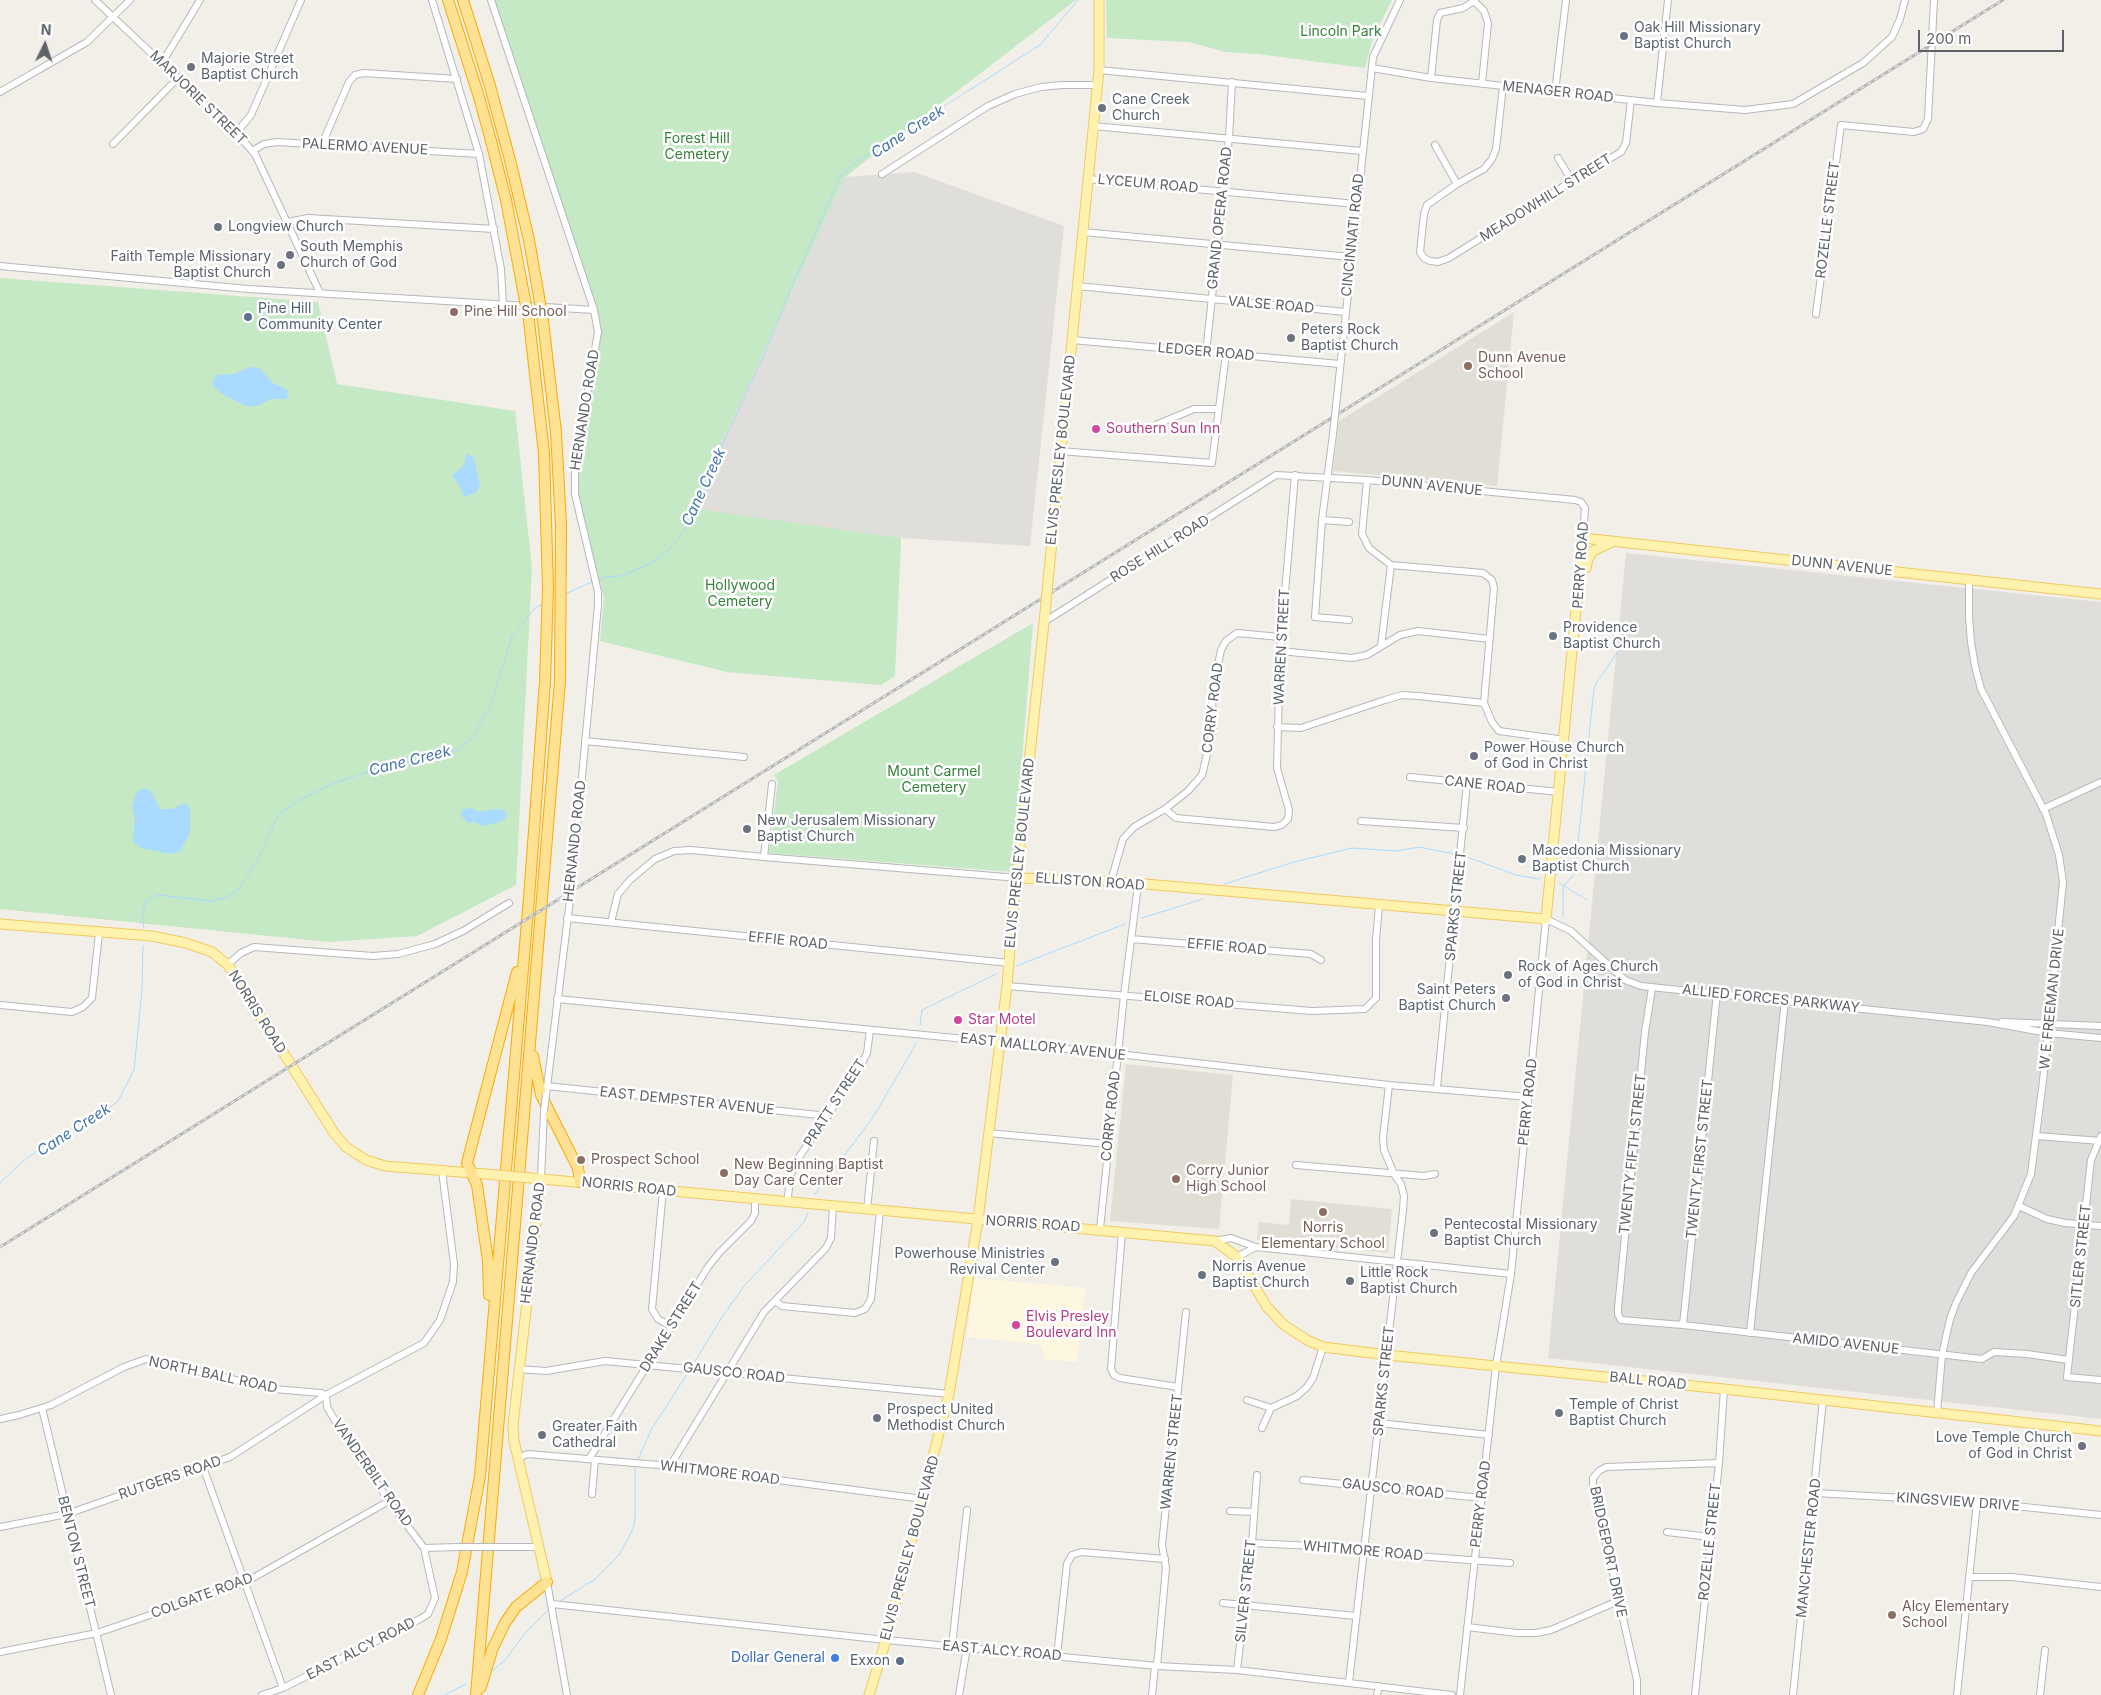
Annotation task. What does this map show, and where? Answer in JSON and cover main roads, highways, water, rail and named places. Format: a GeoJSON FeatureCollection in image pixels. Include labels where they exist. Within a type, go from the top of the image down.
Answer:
{"type":"FeatureCollection","features":[{"type":"Feature","properties":{"kind":"highway"},"geometry":{"type":"LineString","coordinates":[[418,1695],[441,1639],[462,1572],[480,1476],[543,714],[548,615],[544,453],[529,321],[506,200],[497,164],[479,97],[448,0]]}},
{"type":"Feature","properties":{"kind":"highway"},"geometry":{"type":"LineString","coordinates":[[463,0],[483,61],[510,160],[529,240],[538,291],[556,432],[562,585],[560,681],[477,1695]]}},
{"type":"Feature","properties":{"kind":"highway"},"geometry":{"type":"LineString","coordinates":[[492,1326],[488,1261],[477,1185],[467,1163],[524,944]]}},
{"type":"Feature","properties":{"kind":"highway"},"geometry":{"type":"LineString","coordinates":[[531,1033],[534,1064],[541,1095],[578,1168],[580,1182]]}},
{"type":"Feature","properties":{"kind":"highway"},"geometry":{"type":"LineString","coordinates":[[477,1695],[492,1650],[505,1623],[522,1602],[547,1582]]}},
{"type":"Feature","properties":{"kind":"main road","name":"ELVIS PRESLEY BOULEVARD"},"geometry":{"type":"LineString","coordinates":[[868,1695],[886,1640],[949,1394],[978,1220],[1001,1043],[1045,618],[1099,70],[1099,0]]}},
{"type":"Feature","properties":{"kind":"main road","name":"DUNN AVENUE"},"geometry":{"type":"LineString","coordinates":[[1584,538],[2101,594]]}},
{"type":"Feature","properties":{"kind":"main road","name":"PERRY ROAD"},"geometry":{"type":"LineString","coordinates":[[1546,919],[1584,538]]}},
{"type":"Feature","properties":{"kind":"main road"},"geometry":{"type":"LineString","coordinates":[[1579,590],[1588,559],[1593,551],[1614,542]]}},
{"type":"Feature","properties":{"kind":"main road","name":"ELLISTON ROAD"},"geometry":{"type":"LineString","coordinates":[[1018,878],[1111,882],[1546,919]]}},
{"type":"Feature","properties":{"kind":"main road","name":"NORRIS ROAD"},"geometry":{"type":"LineString","coordinates":[[0,924],[152,936],[186,943],[212,952],[227,965],[334,1133],[346,1147],[366,1160],[385,1166],[536,1178],[788,1203],[1100,1229],[1216,1241],[1237,1257]]}},
{"type":"Feature","properties":{"kind":"main road","name":"HERNANDO ROAD"},"geometry":{"type":"LineString","coordinates":[[536,1178],[513,1425],[518,1458],[547,1582]]}},
{"type":"Feature","properties":{"kind":"main road","name":"BALL ROAD"},"geometry":{"type":"LineString","coordinates":[[1237,1257],[1266,1307],[1284,1325],[1307,1340],[1323,1346],[1387,1355],[1724,1389],[2101,1431]]}},
{"type":"Feature","properties":{"kind":"water"},"geometry":{"type":"Polygon","coordinates":[[[248,367],[259,368],[273,383],[286,389],[288,392],[287,399],[270,399],[260,405],[248,407],[222,394],[212,385],[217,375],[235,374],[248,367]]]}},
{"type":"Feature","properties":{"kind":"water"},"geometry":{"type":"Polygon","coordinates":[[[469,454],[474,458],[480,484],[477,492],[464,497],[460,486],[452,476],[464,465],[466,456],[469,454]]]}},
{"type":"Feature","properties":{"kind":"water"},"geometry":{"type":"Polygon","coordinates":[[[144,788],[151,791],[160,809],[172,809],[184,803],[190,808],[190,833],[180,851],[171,854],[141,848],[133,841],[135,817],[132,807],[136,793],[144,788]]]}},
{"type":"Feature","properties":{"kind":"water"},"geometry":{"type":"Polygon","coordinates":[[[471,808],[479,812],[496,809],[504,810],[507,815],[500,822],[482,826],[475,822],[469,823],[460,815],[462,810],[471,808]]]}},
{"type":"Feature","properties":{"kind":"waterway","name":"Cane Creek"},"geometry":{"type":"LineString","coordinates":[[598,580],[604,577],[621,576],[650,564],[669,550],[684,531],[697,507],[717,456],[764,355],[841,175],[855,163],[1040,45],[1078,0]]}},
{"type":"Feature","properties":{"kind":"waterway","name":"Cane Creek"},"geometry":{"type":"LineString","coordinates":[[565,594],[594,581]]}},
{"type":"Feature","properties":{"kind":"waterway","name":"Cane Creek"},"geometry":{"type":"LineString","coordinates":[[144,928],[142,916],[146,901],[158,895],[211,901],[227,897],[239,889],[257,861],[279,814],[296,802],[329,785],[381,767],[440,756],[457,750],[472,738],[491,705],[512,636],[535,608],[544,604]]}},
{"type":"Feature","properties":{"kind":"waterway"},"geometry":{"type":"LineString","coordinates":[[1563,916],[1563,886],[1574,875],[1577,853],[1594,688],[1598,679],[1619,650],[1628,649]]}},
{"type":"Feature","properties":{"kind":"waterway"},"geometry":{"type":"LineString","coordinates":[[1224,884],[1294,862],[1352,848],[1397,851],[1419,847],[1455,854]]}},
{"type":"Feature","properties":{"kind":"waterway"},"geometry":{"type":"LineString","coordinates":[[1467,857],[1516,875],[1540,879]]}},
{"type":"Feature","properties":{"kind":"waterway"},"geometry":{"type":"LineString","coordinates":[[1559,883],[1587,900]]}},
{"type":"Feature","properties":{"kind":"waterway"},"geometry":{"type":"LineString","coordinates":[[1142,918],[1203,899]]}},
{"type":"Feature","properties":{"kind":"waterway"},"geometry":{"type":"LineString","coordinates":[[1016,966],[1125,924]]}},
{"type":"Feature","properties":{"kind":"waterway","name":"Cane Creek"},"geometry":{"type":"LineString","coordinates":[[0,1183],[23,1161],[56,1138],[104,1112],[118,1101],[134,1070],[142,989],[143,946]]}},
{"type":"Feature","properties":{"kind":"waterway"},"geometry":{"type":"LineString","coordinates":[[920,1025],[922,1010],[996,974]]}},
{"type":"Feature","properties":{"kind":"waterway"},"geometry":{"type":"LineString","coordinates":[[815,1194],[872,1119],[916,1044]]}},
{"type":"Feature","properties":{"kind":"waterway"},"geometry":{"type":"LineString","coordinates":[[691,1368],[722,1317],[744,1286],[804,1222],[808,1213]]}},
{"type":"Feature","properties":{"kind":"waterway"},"geometry":{"type":"LineString","coordinates":[[638,1460],[651,1430],[689,1371]]}},
{"type":"Feature","properties":{"kind":"waterway"},"geometry":{"type":"LineString","coordinates":[[560,1601],[594,1580],[619,1555],[633,1529],[635,1519],[635,1466]]}},
{"type":"Feature","properties":{"kind":"waterway"},"geometry":{"type":"LineString","coordinates":[[492,1671],[506,1659],[525,1633],[548,1610]]}},
{"type":"Feature","properties":{"kind":"waterway"},"geometry":{"type":"LineString","coordinates":[[445,1695],[466,1684]]}},
{"type":"Feature","properties":{"kind":"railway"},"geometry":{"type":"LineString","coordinates":[[0,1247],[2003,0]]}},
{"type":"Feature","properties":{"kind":"place","name":"Oak Hill Missionary Baptist Church"},"geometry":{"type":"Point","coordinates":[1624,36]}},
{"type":"Feature","properties":{"kind":"place","name":"Majorie Street Baptist Church"},"geometry":{"type":"Point","coordinates":[191,67]}},
{"type":"Feature","properties":{"kind":"place","name":"Cane Creek Church"},"geometry":{"type":"Point","coordinates":[1102,108]}},
{"type":"Feature","properties":{"kind":"place","name":"Longview Church"},"geometry":{"type":"Point","coordinates":[218,227]}},
{"type":"Feature","properties":{"kind":"place","name":"South Memphis Church of God"},"geometry":{"type":"Point","coordinates":[290,255]}},
{"type":"Feature","properties":{"kind":"place","name":"Faith Temple Missionary Baptist Church"},"geometry":{"type":"Point","coordinates":[281,265]}},
{"type":"Feature","properties":{"kind":"place","name":"Pine Hill School"},"geometry":{"type":"Point","coordinates":[454,312]}},
{"type":"Feature","properties":{"kind":"place","name":"Pine Hill Community Center"},"geometry":{"type":"Point","coordinates":[248,317]}},
{"type":"Feature","properties":{"kind":"place","name":"Peters Rock Baptist Church"},"geometry":{"type":"Point","coordinates":[1291,338]}},
{"type":"Feature","properties":{"kind":"place","name":"Dunn Avenue School"},"geometry":{"type":"Point","coordinates":[1468,366]}},
{"type":"Feature","properties":{"kind":"place","name":"Southern Sun Inn"},"geometry":{"type":"Point","coordinates":[1096,429]}},
{"type":"Feature","properties":{"kind":"place","name":"Providence Baptist Church"},"geometry":{"type":"Point","coordinates":[1553,636]}},
{"type":"Feature","properties":{"kind":"place","name":"Power House Church of God in Christ"},"geometry":{"type":"Point","coordinates":[1474,756]}},
{"type":"Feature","properties":{"kind":"place","name":"New Jerusalem Missionary Baptist Church"},"geometry":{"type":"Point","coordinates":[747,829]}},
{"type":"Feature","properties":{"kind":"place","name":"Macedonia Missionary Baptist Church"},"geometry":{"type":"Point","coordinates":[1522,859]}},
{"type":"Feature","properties":{"kind":"place","name":"Rock of Ages Church of God in Christ"},"geometry":{"type":"Point","coordinates":[1508,975]}},
{"type":"Feature","properties":{"kind":"place","name":"Saint Peters Baptist Church"},"geometry":{"type":"Point","coordinates":[1506,998]}},
{"type":"Feature","properties":{"kind":"place","name":"Star Motel"},"geometry":{"type":"Point","coordinates":[958,1020]}},
{"type":"Feature","properties":{"kind":"place","name":"Prospect School"},"geometry":{"type":"Point","coordinates":[581,1160]}},
{"type":"Feature","properties":{"kind":"place","name":"New Beginning Baptist Day Care Center"},"geometry":{"type":"Point","coordinates":[724,1173]}},
{"type":"Feature","properties":{"kind":"place","name":"Corry Junior High School"},"geometry":{"type":"Point","coordinates":[1176,1179]}},
{"type":"Feature","properties":{"kind":"place","name":"Norris Elementary School"},"geometry":{"type":"Point","coordinates":[1323,1212]}},
{"type":"Feature","properties":{"kind":"place","name":"Pentecostal Missionary Baptist Church"},"geometry":{"type":"Point","coordinates":[1434,1233]}},
{"type":"Feature","properties":{"kind":"place","name":"Powerhouse Ministries Revival Center"},"geometry":{"type":"Point","coordinates":[1055,1262]}},
{"type":"Feature","properties":{"kind":"place","name":"Norris Avenue Baptist Church"},"geometry":{"type":"Point","coordinates":[1202,1275]}},
{"type":"Feature","properties":{"kind":"place","name":"Little Rock Baptist Church"},"geometry":{"type":"Point","coordinates":[1350,1281]}},
{"type":"Feature","properties":{"kind":"place","name":"Elvis Presley Boulevard Inn"},"geometry":{"type":"Point","coordinates":[1016,1325]}},
{"type":"Feature","properties":{"kind":"place","name":"Temple of Christ Baptist Church"},"geometry":{"type":"Point","coordinates":[1559,1413]}},
{"type":"Feature","properties":{"kind":"place","name":"Prospect United Methodist Church"},"geometry":{"type":"Point","coordinates":[877,1418]}},
{"type":"Feature","properties":{"kind":"place","name":"Greater Faith Cathedral"},"geometry":{"type":"Point","coordinates":[542,1435]}},
{"type":"Feature","properties":{"kind":"place","name":"Love Temple Church of God in Christ"},"geometry":{"type":"Point","coordinates":[2082,1446]}},
{"type":"Feature","properties":{"kind":"place","name":"Alcy Elementary School"},"geometry":{"type":"Point","coordinates":[1892,1615]}},
{"type":"Feature","properties":{"kind":"place","name":"Dollar General"},"geometry":{"type":"Point","coordinates":[835,1658]}},
{"type":"Feature","properties":{"kind":"place","name":"Exxon"},"geometry":{"type":"Point","coordinates":[900,1661]}},
{"type":"Feature","properties":{"kind":"park label","name":"Lincoln Park"},"geometry":{"type":"Point","coordinates":[1341,32]}},
{"type":"Feature","properties":{"kind":"park label","name":"Forest Hill Cemetery"},"geometry":{"type":"Point","coordinates":[697,148]}},
{"type":"Feature","properties":{"kind":"park label","name":"Hollywood Cemetery"},"geometry":{"type":"Point","coordinates":[740,594]}},
{"type":"Feature","properties":{"kind":"park label","name":"Mount Carmel Cemetery"},"geometry":{"type":"Point","coordinates":[934,780]}}]}
